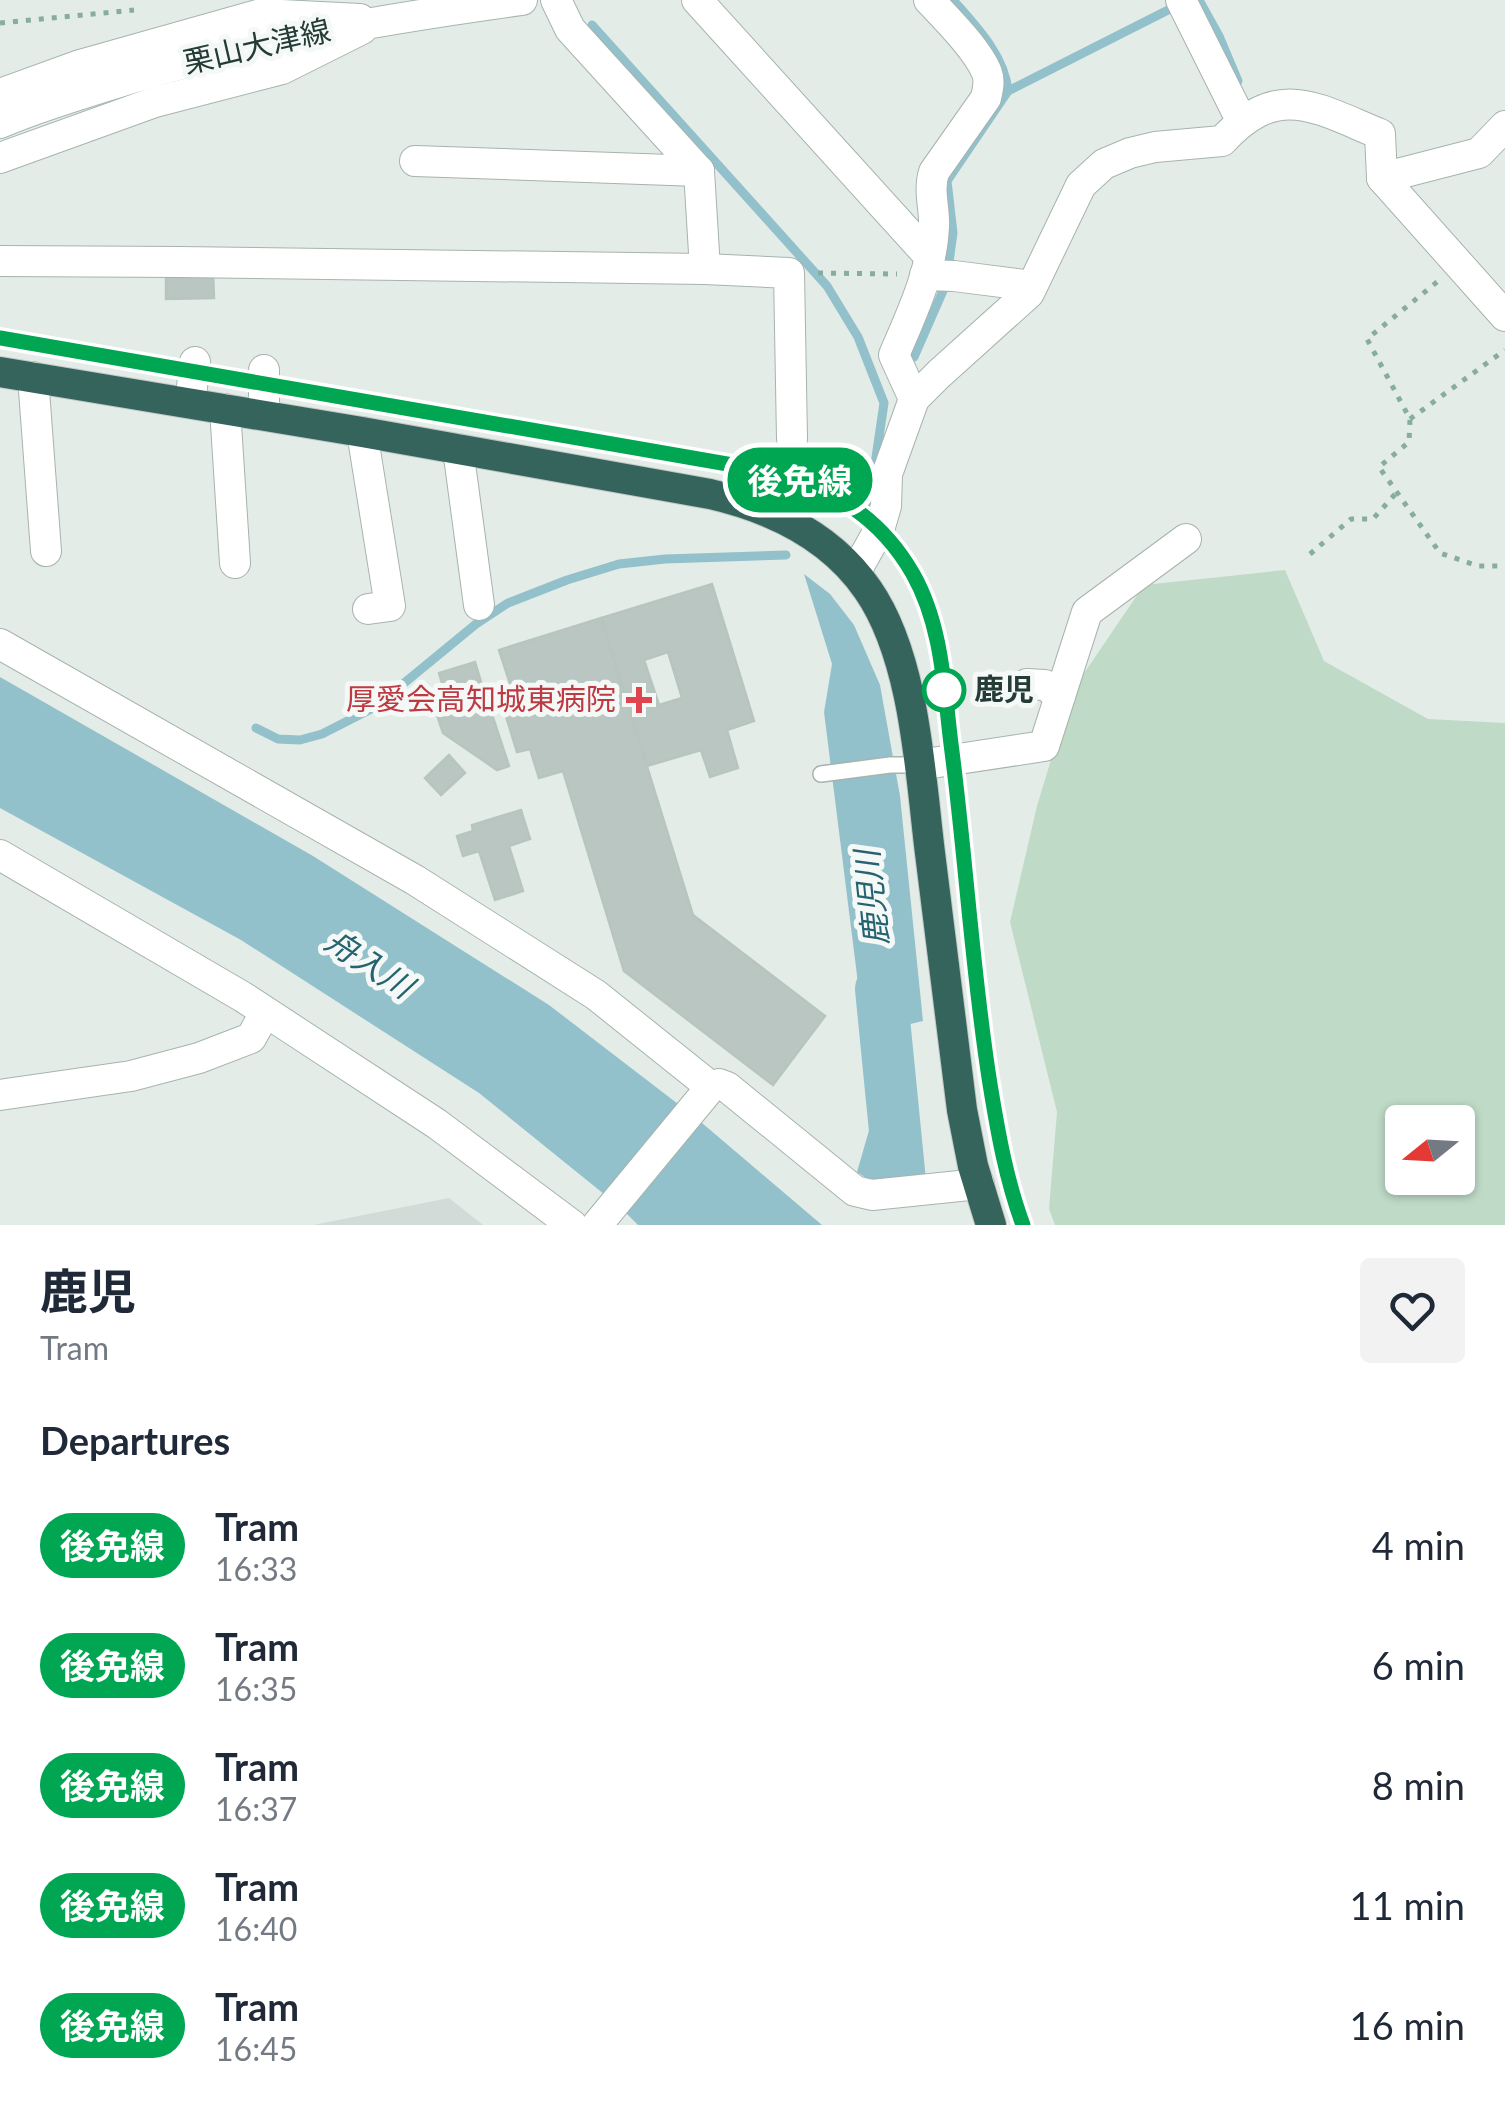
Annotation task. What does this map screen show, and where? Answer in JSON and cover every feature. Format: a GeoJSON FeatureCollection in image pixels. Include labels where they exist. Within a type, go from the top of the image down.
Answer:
{"type":"FeatureCollection","features":[{"type":"Feature","properties":{"kind":"highway"},"geometry":{"type":"LineString","coordinates":[[0,372],[225,408],[744,502],[799,526],[838,556],[856,573],[884,616],[907,690],[905,765],[962,1110],[991,1225]]}},
{"type":"Feature","properties":{"kind":"street","name":"栗山大津線"},"geometry":{"type":"LineString","coordinates":[[12,118],[194,60],[383,19],[522,0]]}},
{"type":"Feature","properties":{"kind":"street"},"geometry":{"type":"LineString","coordinates":[[556,0],[570,29],[699,171],[706,269]]}},
{"type":"Feature","properties":{"kind":"street"},"geometry":{"type":"LineString","coordinates":[[696,0],[927,266],[954,276],[1032,286]]}},
{"type":"Feature","properties":{"kind":"street"},"geometry":{"type":"LineString","coordinates":[[914,399],[894,355],[921,291],[927,266],[934,228],[930,183],[986,98],[988,76],[953,26],[929,0]]}},
{"type":"Feature","properties":{"kind":"street"},"geometry":{"type":"LineString","coordinates":[[1181,0],[1241,120]]}},
{"type":"Feature","properties":{"kind":"street"},"geometry":{"type":"LineString","coordinates":[[0,94],[77,66],[262,14],[326,9],[383,19]]}},
{"type":"Feature","properties":{"kind":"street"},"geometry":{"type":"LineString","coordinates":[[0,158],[156,102],[282,69],[383,19]]}},
{"type":"Feature","properties":{"kind":"street"},"geometry":{"type":"LineString","coordinates":[[856,573],[886,506],[887,474],[914,399],[1029,293],[1081,185],[1104,164],[1130,153],[1222,141],[1241,120],[1281,104],[1307,104],[1380,134],[1382,178],[1505,316]]}},
{"type":"Feature","properties":{"kind":"street"},"geometry":{"type":"LineString","coordinates":[[1382,178],[1479,153],[1505,126]]}},
{"type":"Feature","properties":{"kind":"street"},"geometry":{"type":"LineString","coordinates":[[416,161],[473,150],[625,155],[699,171]]}},
{"type":"Feature","properties":{"kind":"street"},"geometry":{"type":"LineString","coordinates":[[0,262],[789,273],[792,439]]}},
{"type":"Feature","properties":{"kind":"street"},"geometry":{"type":"LineString","coordinates":[[190,403],[195,362]]}},
{"type":"Feature","properties":{"kind":"street"},"geometry":{"type":"LineString","coordinates":[[264,370],[264,415]]}},
{"type":"Feature","properties":{"kind":"street"},"geometry":{"type":"LineString","coordinates":[[33,377],[46,551]]}},
{"type":"Feature","properties":{"kind":"street"},"geometry":{"type":"LineString","coordinates":[[225,408],[236,564]]}},
{"type":"Feature","properties":{"kind":"street"},"geometry":{"type":"LineString","coordinates":[[362,432],[390,606],[368,609]]}},
{"type":"Feature","properties":{"kind":"street"},"geometry":{"type":"LineString","coordinates":[[458,449],[480,604]]}},
{"type":"Feature","properties":{"kind":"street"},"geometry":{"type":"LineString","coordinates":[[905,765],[1044,746],[1087,612],[1186,539]]}},
{"type":"Feature","properties":{"kind":"street"},"geometry":{"type":"LineString","coordinates":[[0,644],[415,880],[596,994],[708,1091]]}},
{"type":"Feature","properties":{"kind":"street"},"geometry":{"type":"LineString","coordinates":[[1027,684],[1045,686],[1060,696]]}},
{"type":"Feature","properties":{"kind":"street"},"geometry":{"type":"LineString","coordinates":[[0,855],[243,997],[437,1124],[572,1225]]}},
{"type":"Feature","properties":{"kind":"street"},"geometry":{"type":"LineString","coordinates":[[0,1095],[131,1076],[200,1058],[251,1038],[265,1013]]}},
{"type":"Feature","properties":{"kind":"street"},"geometry":{"type":"LineString","coordinates":[[598,1224],[708,1091],[719,1084],[854,1192],[886,1194],[978,1184]]}},
{"type":"Feature","properties":{"kind":"lane"},"geometry":{"type":"LineString","coordinates":[[820,774],[905,765]]}},
{"type":"Feature","properties":{"kind":"path"},"geometry":{"type":"LineString","coordinates":[[0,23],[134,10]]}},
{"type":"Feature","properties":{"kind":"path"},"geometry":{"type":"LineString","coordinates":[[1459,264],[1367,339],[1410,419],[1409,442],[1379,467],[1440,553],[1478,566],[1505,566]]}},
{"type":"Feature","properties":{"kind":"path"},"geometry":{"type":"LineString","coordinates":[[834,272],[927,266]]}},
{"type":"Feature","properties":{"kind":"path"},"geometry":{"type":"LineString","coordinates":[[1410,419],[1505,350]]}},
{"type":"Feature","properties":{"kind":"path"},"geometry":{"type":"LineString","coordinates":[[1310,554],[1351,519],[1373,519],[1397,492]]}},
{"type":"Feature","properties":{"kind":"shaded area"},"geometry":{"type":"Polygon","coordinates":[[[449,1198],[483,1225],[313,1225],[449,1198]]]}},
{"type":"Feature","properties":{"kind":"green space"},"geometry":{"type":"Polygon","coordinates":[[[1285,570],[1324,661],[1428,719],[1505,723],[1505,1225],[1055,1225],[1049,1209],[1057,1112],[1010,922],[1037,806],[1072,691],[1144,585],[1285,570]]]}},
{"type":"Feature","properties":{"kind":"water"},"geometry":{"type":"Polygon","coordinates":[[[804,574],[830,594],[854,625],[880,685],[900,796],[923,1021],[885,1030],[895,1144],[922,1142],[913,1179],[877,1185],[857,1172],[870,1127],[870,1079],[824,712],[832,664],[804,574]]]}},
{"type":"Feature","properties":{"kind":"water","name":"舟入川"},"geometry":{"type":"Polygon","coordinates":[[[0,677],[313,856],[549,1005],[695,1117],[822,1225],[638,1225],[479,1093],[241,940],[0,808],[0,677]]]}},
{"type":"Feature","properties":{"kind":"building"},"geometry":{"type":"Polygon","coordinates":[[[166,273],[213,273],[214,298],[166,299],[166,273]]]}},
{"type":"Feature","properties":{"kind":"building"},"geometry":{"type":"Polygon","coordinates":[[[712,584],[754,721],[727,730],[738,768],[710,777],[701,750],[647,766],[601,618],[712,584]],[[668,652],[644,660],[659,705],[682,698],[668,652]]]}},
{"type":"Feature","properties":{"kind":"building"},"geometry":{"type":"Polygon","coordinates":[[[601,618],[693,915],[825,1016],[773,1085],[624,971],[563,771],[539,778],[530,749],[517,752],[500,697],[513,693],[499,650],[601,618]]]}},
{"type":"Feature","properties":{"kind":"building"},"geometry":{"type":"Polygon","coordinates":[[[475,662],[481,682],[445,693],[439,673],[475,662]]]}},
{"type":"Feature","properties":{"kind":"building"},"geometry":{"type":"Polygon","coordinates":[[[482,684],[509,766],[497,770],[443,733],[431,697],[482,684]]]}},
{"type":"Feature","properties":{"kind":"building"},"geometry":{"type":"Polygon","coordinates":[[[449,755],[465,773],[441,795],[425,778],[449,755]]]}},
{"type":"Feature","properties":{"kind":"building"},"geometry":{"type":"Polygon","coordinates":[[[521,810],[530,839],[509,846],[523,891],[495,900],[479,851],[463,856],[457,836],[473,831],[472,825],[521,810]]]}},
{"type":"Feature","properties":{"kind":"waterway"},"geometry":{"type":"LineString","coordinates":[[914,357],[946,284],[953,233],[947,181],[1008,91],[995,54],[953,0]]}},
{"type":"Feature","properties":{"kind":"waterway"},"geometry":{"type":"LineString","coordinates":[[1199,0],[1238,81]]}},
{"type":"Feature","properties":{"kind":"waterway"},"geometry":{"type":"LineString","coordinates":[[1008,91],[1172,8]]}},
{"type":"Feature","properties":{"kind":"waterway"},"geometry":{"type":"LineString","coordinates":[[592,25],[827,286],[858,337],[884,403],[869,505]]}},
{"type":"Feature","properties":{"kind":"waterway"},"geometry":{"type":"LineString","coordinates":[[256,728],[278,739],[300,740],[322,734],[375,707],[476,624],[508,603],[567,580],[619,564],[786,555]]}},
{"type":"Feature","properties":{"kind":"waterway","name":"鹿児川"},"geometry":{"type":"LineString","coordinates":[[881,989],[900,1181]]}},
{"type":"Feature","properties":{"kind":"tram line"},"geometry":{"type":"LineString","coordinates":[[0,338],[768,471],[813,486],[869,520],[900,553],[913,574],[939,645],[987,1072],[1005,1165],[1023,1225]]}},
{"type":"Feature","properties":{"kind":"tram line","name":"後免線"},"geometry":{"type":"LineString","coordinates":[[0,338],[768,471],[818,486],[858,510],[896,550],[914,576],[936,630],[983,1039],[1005,1170],[1023,1225]]}},
{"type":"Feature","properties":{"kind":"tram line"},"geometry":{"type":"LineString","coordinates":[[739,480],[807,497]]}},
{"type":"Feature","properties":{"kind":"place","name":"鹿児"},"geometry":{"type":"Point","coordinates":[944,690]}},
{"type":"Feature","properties":{"kind":"place","name":"厚愛会高知城東病院"},"geometry":{"type":"Point","coordinates":[639,700]}}]}
